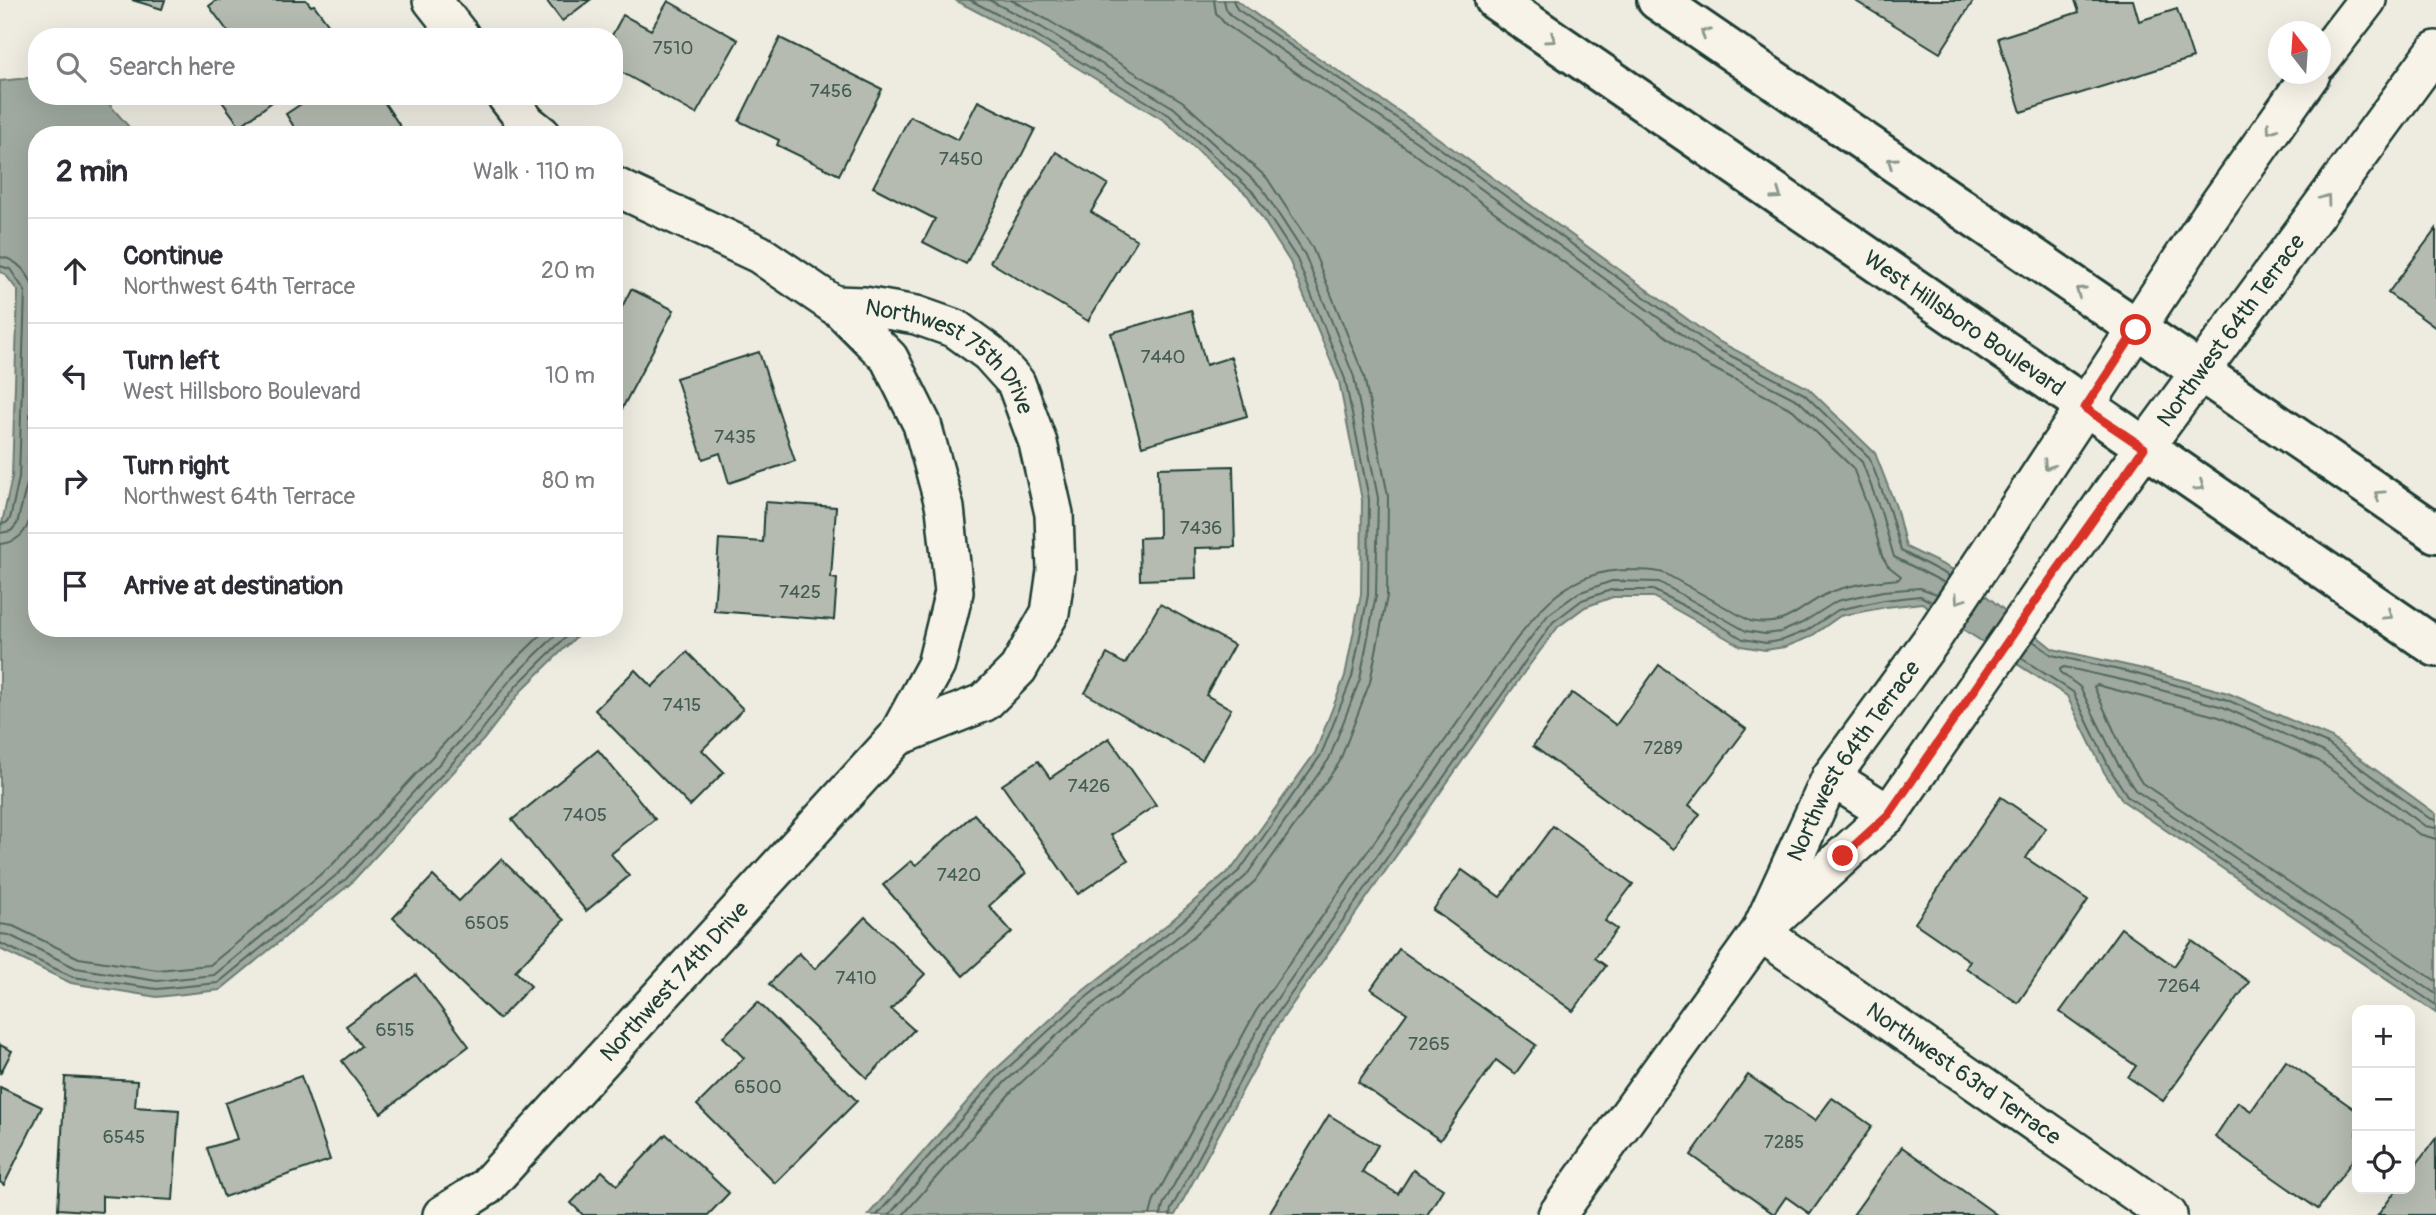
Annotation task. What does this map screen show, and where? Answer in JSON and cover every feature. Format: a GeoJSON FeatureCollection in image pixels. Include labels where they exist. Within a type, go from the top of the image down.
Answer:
{"type":"FeatureCollection","features":[{"type":"Feature","properties":{"kind":"street"},"geometry":{"type":"LineString","coordinates":[[432,0],[454,28]]}},
{"type":"Feature","properties":{"kind":"street","name":"West Hillsboro Boulevard"},"geometry":{"type":"LineString","coordinates":[[1495,0],[2436,648]]}},
{"type":"Feature","properties":{"kind":"street"},"geometry":{"type":"LineString","coordinates":[[1657,0],[2436,533]]}},
{"type":"Feature","properties":{"kind":"street"},"geometry":{"type":"LineString","coordinates":[[2331,47],[2367,0]]}},
{"type":"Feature","properties":{"kind":"street","name":"Northwest 64th Terrace"},"geometry":{"type":"LineString","coordinates":[[1760,932],[1889,814],[2144,448],[2436,50]]}},
{"type":"Feature","properties":{"kind":"street","name":"Northwest 64th Terrace"},"geometry":{"type":"LineString","coordinates":[[1557,1215],[1760,932],[1831,777],[1930,642],[2209,218],[2304,84]]}},
{"type":"Feature","properties":{"kind":"street"},"geometry":{"type":"LineString","coordinates":[[513,105],[531,126]]}},
{"type":"Feature","properties":{"kind":"street","name":"Northwest 75th Drive"},"geometry":{"type":"LineString","coordinates":[[623,190],[759,254],[834,304],[889,358],[922,424],[945,508]]}},
{"type":"Feature","properties":{"kind":"street","name":"Northwest 75th Drive"},"geometry":{"type":"LineString","coordinates":[[834,304],[916,315],[956,329],[989,353],[1016,383],[1038,443]]}},
{"type":"Feature","properties":{"kind":"street","name":"Northwest 74th Drive"},"geometry":{"type":"LineString","coordinates":[[897,737],[985,702],[1018,669],[1050,613],[1056,571],[1054,514],[1038,443]]}},
{"type":"Feature","properties":{"kind":"street","name":"Northwest 74th Drive"},"geometry":{"type":"LineString","coordinates":[[442,1215],[486,1187],[897,737],[936,665],[954,592],[945,508]]}},
{"type":"Feature","properties":{"kind":"street"},"geometry":{"type":"LineString","coordinates":[[1831,777],[1889,814]]}},
{"type":"Feature","properties":{"kind":"street","name":"Northwest 63rd Terrace"},"geometry":{"type":"LineString","coordinates":[[1760,932],[2168,1215]]}},
{"type":"Feature","properties":{"kind":"water"},"geometry":{"type":"Polygon","coordinates":[[[955,0],[1236,0],[1427,130],[1716,340],[1808,388],[1875,453],[1896,507],[1906,547],[1954,570],[2053,649],[2139,668],[2228,693],[2332,738],[2436,814],[2436,1013],[2123,801],[2104,772],[2067,696],[1922,603],[1840,616],[1810,637],[1785,647],[1765,650],[1741,646],[1653,597],[1613,597],[1585,607],[1558,627],[1525,671],[1278,1025],[1175,1215],[868,1215],[994,1071],[1074,998],[1169,923],[1234,866],[1315,753],[1345,676],[1361,594],[1362,500],[1339,381],[1290,262],[1248,196],[1165,121],[1033,41],[955,0]]]}},
{"type":"Feature","properties":{"kind":"water"},"geometry":{"type":"Polygon","coordinates":[[[28,78],[28,105],[110,105],[128,126],[28,126],[28,637],[576,637],[522,690],[484,739],[350,884],[220,990],[157,997],[71,983],[0,949],[0,532],[12,477],[18,291],[5,274],[0,272],[0,81],[28,78]]]}},
{"type":"Feature","properties":{"kind":"building"},"geometry":{"type":"Polygon","coordinates":[[[132,0],[165,0],[162,9],[132,0]]]}},
{"type":"Feature","properties":{"kind":"building"},"geometry":{"type":"Polygon","coordinates":[[[217,0],[306,0],[311,6],[314,5],[331,28],[225,28],[209,6],[217,0]]]}},
{"type":"Feature","properties":{"kind":"building"},"geometry":{"type":"Polygon","coordinates":[[[546,0],[590,0],[562,21],[546,0]]]}},
{"type":"Feature","properties":{"kind":"building"},"geometry":{"type":"Polygon","coordinates":[[[1854,0],[1974,0],[1940,53],[1854,0]]]}},
{"type":"Feature","properties":{"kind":"building"},"geometry":{"type":"Polygon","coordinates":[[[2075,0],[2133,0],[2139,21],[2177,9],[2193,58],[2021,112],[1998,38],[2079,12],[2075,0]]]}},
{"type":"Feature","properties":{"kind":"building"},"geometry":{"type":"Polygon","coordinates":[[[668,1],[738,40],[696,114],[623,73],[623,28],[616,28],[623,15],[651,30],[668,1]]]}},
{"type":"Feature","properties":{"kind":"building"},"geometry":{"type":"Polygon","coordinates":[[[780,38],[882,89],[839,175],[777,145],[779,140],[739,121],[780,38]]]}},
{"type":"Feature","properties":{"kind":"building"},"geometry":{"type":"Polygon","coordinates":[[[978,101],[1035,129],[966,264],[923,242],[935,219],[873,187],[910,116],[958,140],[978,101]]]}},
{"type":"Feature","properties":{"kind":"building"},"geometry":{"type":"Polygon","coordinates":[[[225,105],[268,105],[240,126],[225,105]]]}},
{"type":"Feature","properties":{"kind":"building"},"geometry":{"type":"Polygon","coordinates":[[[300,105],[386,105],[400,126],[293,126],[286,114],[300,105]]]}},
{"type":"Feature","properties":{"kind":"building"},"geometry":{"type":"Polygon","coordinates":[[[1056,152],[1108,184],[1091,212],[1137,240],[1088,321],[990,262],[1056,152]]]}},
{"type":"Feature","properties":{"kind":"building"},"geometry":{"type":"Polygon","coordinates":[[[2436,229],[2436,328],[2388,293],[2436,229]]]}},
{"type":"Feature","properties":{"kind":"building"},"geometry":{"type":"Polygon","coordinates":[[[631,289],[674,310],[623,407],[623,305],[631,289]]]}},
{"type":"Feature","properties":{"kind":"building"},"geometry":{"type":"Polygon","coordinates":[[[1191,310],[1206,365],[1231,357],[1247,416],[1142,446],[1111,333],[1191,310]]]}},
{"type":"Feature","properties":{"kind":"building"},"geometry":{"type":"Polygon","coordinates":[[[759,352],[795,461],[729,483],[720,453],[703,459],[676,378],[759,352]]]}},
{"type":"Feature","properties":{"kind":"building"},"geometry":{"type":"Polygon","coordinates":[[[1233,466],[1235,547],[1195,548],[1196,578],[1140,580],[1139,538],[1159,537],[1158,468],[1233,466]]]}},
{"type":"Feature","properties":{"kind":"building"},"geometry":{"type":"Polygon","coordinates":[[[765,502],[836,507],[831,578],[837,579],[834,620],[714,611],[719,539],[763,542],[765,502]]]}},
{"type":"Feature","properties":{"kind":"building"},"geometry":{"type":"Polygon","coordinates":[[[1160,604],[1234,645],[1206,695],[1231,709],[1202,760],[1085,693],[1107,654],[1125,664],[1160,604]]]}},
{"type":"Feature","properties":{"kind":"building"},"geometry":{"type":"Polygon","coordinates":[[[687,652],[743,709],[702,750],[724,772],[690,806],[595,710],[635,670],[652,687],[687,652]]]}},
{"type":"Feature","properties":{"kind":"building"},"geometry":{"type":"Polygon","coordinates":[[[1659,665],[1746,729],[1689,805],[1700,814],[1674,849],[1533,746],[1572,693],[1616,725],[1659,665]]]}},
{"type":"Feature","properties":{"kind":"building"},"geometry":{"type":"Polygon","coordinates":[[[1109,738],[1156,805],[1111,835],[1128,860],[1078,894],[1002,785],[1038,761],[1050,778],[1109,738]]]}},
{"type":"Feature","properties":{"kind":"building"},"geometry":{"type":"Polygon","coordinates":[[[598,750],[655,819],[611,854],[629,876],[586,911],[512,820],[598,750]]]}},
{"type":"Feature","properties":{"kind":"building"},"geometry":{"type":"Polygon","coordinates":[[[2001,797],[2046,828],[2026,858],[2088,900],[2018,1003],[1966,968],[1970,961],[1915,923],[2001,797]]]}},
{"type":"Feature","properties":{"kind":"building"},"geometry":{"type":"Polygon","coordinates":[[[974,814],[1026,873],[989,906],[1012,932],[963,976],[883,885],[911,861],[916,865],[974,814]]]}},
{"type":"Feature","properties":{"kind":"building"},"geometry":{"type":"Polygon","coordinates":[[[1553,826],[1633,884],[1605,921],[1617,929],[1595,958],[1606,966],[1573,1011],[1433,910],[1462,870],[1500,897],[1553,826]]]}},
{"type":"Feature","properties":{"kind":"building"},"geometry":{"type":"Polygon","coordinates":[[[501,859],[564,920],[515,971],[531,986],[499,1019],[393,918],[433,876],[459,901],[501,859]]]}},
{"type":"Feature","properties":{"kind":"building"},"geometry":{"type":"Polygon","coordinates":[[[865,917],[925,974],[891,1009],[914,1030],[867,1078],[769,984],[799,953],[815,969],[865,917]]]}},
{"type":"Feature","properties":{"kind":"building"},"geometry":{"type":"Polygon","coordinates":[[[2121,928],[2174,966],[2192,941],[2249,982],[2163,1101],[2128,1077],[2136,1066],[2060,1012],[2121,928]]]}},
{"type":"Feature","properties":{"kind":"building"},"geometry":{"type":"Polygon","coordinates":[[[1399,949],[1536,1045],[1515,1074],[1496,1060],[1440,1140],[1358,1082],[1407,1013],[1371,989],[1399,949]]]}},
{"type":"Feature","properties":{"kind":"building"},"geometry":{"type":"Polygon","coordinates":[[[416,975],[469,1046],[381,1113],[342,1061],[361,1046],[346,1026],[416,975]]]}},
{"type":"Feature","properties":{"kind":"building"},"geometry":{"type":"Polygon","coordinates":[[[758,1002],[857,1101],[775,1183],[697,1105],[744,1058],[723,1037],[758,1002]]]}},
{"type":"Feature","properties":{"kind":"building"},"geometry":{"type":"Polygon","coordinates":[[[0,1045],[12,1051],[0,1074],[0,1045]]]}},
{"type":"Feature","properties":{"kind":"building"},"geometry":{"type":"Polygon","coordinates":[[[2286,1061],[2352,1107],[2352,1161],[2318,1209],[2215,1137],[2238,1102],[2251,1111],[2286,1061]]]}},
{"type":"Feature","properties":{"kind":"building"},"geometry":{"type":"Polygon","coordinates":[[[1748,1075],[1815,1121],[1832,1098],[1872,1126],[1810,1214],[1786,1197],[1774,1214],[1691,1155],[1748,1075]]]}},
{"type":"Feature","properties":{"kind":"building"},"geometry":{"type":"Polygon","coordinates":[[[301,1076],[330,1160],[224,1197],[207,1148],[237,1139],[225,1103],[301,1076]]]}},
{"type":"Feature","properties":{"kind":"building"},"geometry":{"type":"Polygon","coordinates":[[[65,1077],[137,1081],[135,1107],[179,1110],[173,1200],[102,1196],[102,1212],[58,1209],[65,1077]]]}},
{"type":"Feature","properties":{"kind":"building"},"geometry":{"type":"Polygon","coordinates":[[[0,1087],[42,1107],[4,1185],[0,1182],[0,1087]]]}},
{"type":"Feature","properties":{"kind":"building"},"geometry":{"type":"Polygon","coordinates":[[[1329,1115],[1378,1145],[1362,1172],[1398,1194],[1413,1170],[1443,1189],[1427,1215],[1268,1215],[1329,1115]]]}},
{"type":"Feature","properties":{"kind":"building"},"geometry":{"type":"Polygon","coordinates":[[[666,1134],[729,1193],[708,1215],[583,1215],[571,1203],[602,1171],[617,1185],[666,1134]]]}},
{"type":"Feature","properties":{"kind":"building"},"geometry":{"type":"Polygon","coordinates":[[[2436,1138],[2436,1215],[2378,1215],[2393,1194],[2415,1194],[2415,1166],[2436,1138]]]}},
{"type":"Feature","properties":{"kind":"building"},"geometry":{"type":"Polygon","coordinates":[[[1902,1147],[1997,1215],[1853,1215],[1902,1147]]]}},
{"type":"Feature","properties":{"kind":"route"},"geometry":{"type":"LineString","coordinates":[[1843,856],[1889,814],[2144,448],[2085,408],[2136,330]]}}]}
